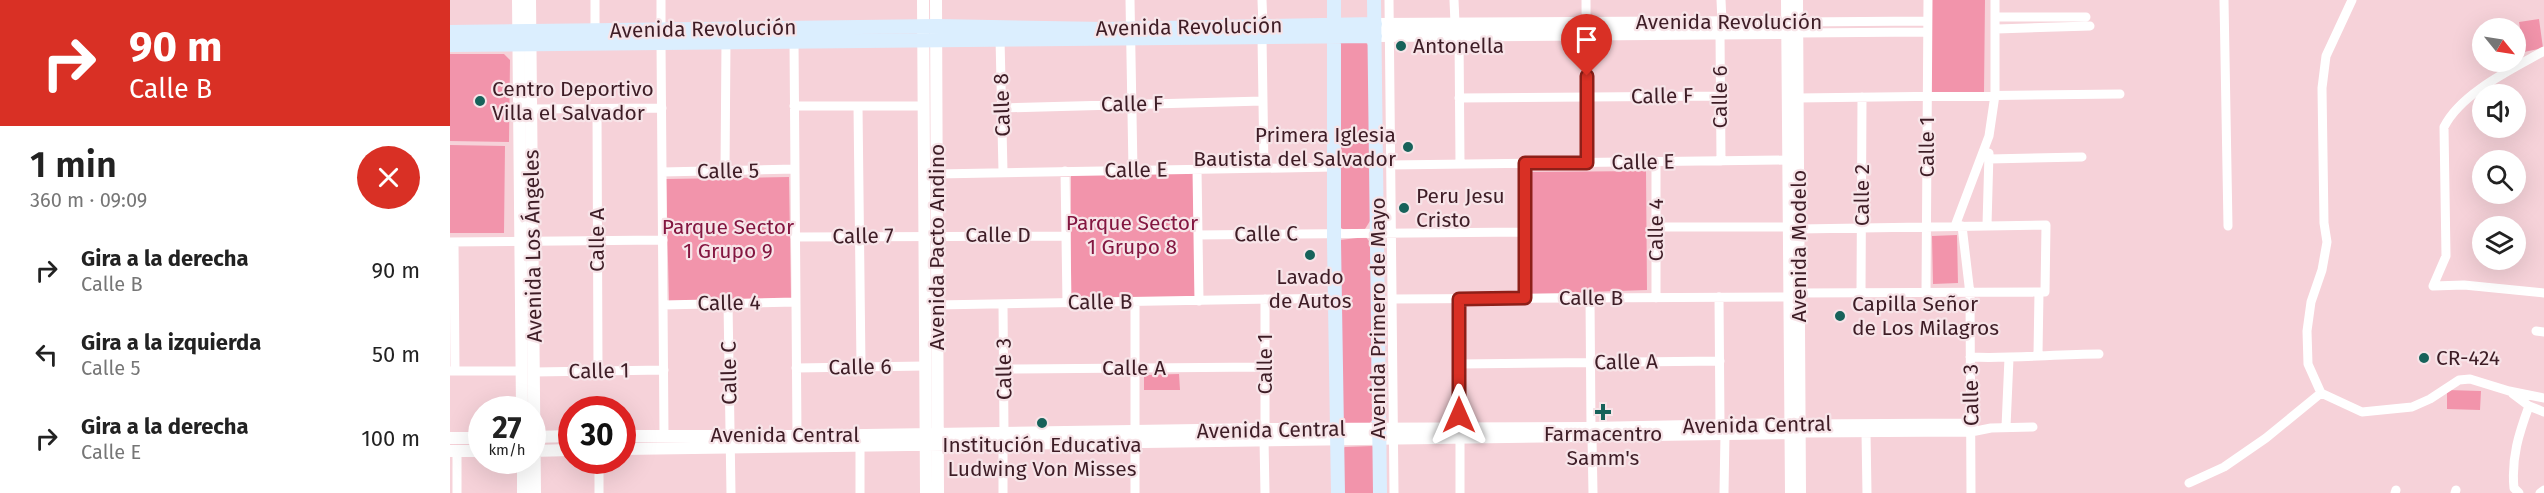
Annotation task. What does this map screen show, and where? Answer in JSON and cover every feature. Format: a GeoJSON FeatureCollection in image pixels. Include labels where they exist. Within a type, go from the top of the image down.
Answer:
{"type":"FeatureCollection","features":[{"type":"Feature","properties":{"kind":"main road","name":"Avenida Primero de Mayo"},"geometry":{"type":"LineString","coordinates":[[1334,0],[1334,234],[1338,493]]}},
{"type":"Feature","properties":{"kind":"main road","name":"Avenida Primero de Mayo"},"geometry":{"type":"LineString","coordinates":[[1374,0],[1380,493]]}},
{"type":"Feature","properties":{"kind":"main road","name":"Avenida Revolución"},"geometry":{"type":"LineString","coordinates":[[450,45],[595,30],[726,41],[794,41],[930,32],[1000,38],[1375,30]]}},
{"type":"Feature","properties":{"kind":"main road","name":"Avenida Revolución"},"geometry":{"type":"LineString","coordinates":[[450,32],[524,38],[930,32],[1131,34]]}},
{"type":"Feature","properties":{"kind":"street","name":"Avenida Los Ángeles"},"geometry":{"type":"LineString","coordinates":[[518,0],[531,110],[534,396]]}},
{"type":"Feature","properties":{"kind":"street","name":"Avenida Los Ángeles"},"geometry":{"type":"LineString","coordinates":[[522,396],[519,242],[524,38],[530,0]]}},
{"type":"Feature","properties":{"kind":"street"},"geometry":{"type":"LineString","coordinates":[[594,0],[595,30]]}},
{"type":"Feature","properties":{"kind":"street"},"geometry":{"type":"LineString","coordinates":[[661,0],[664,435]]}},
{"type":"Feature","properties":{"kind":"street","name":"Avenida Pacto Andino"},"geometry":{"type":"LineString","coordinates":[[922,0],[930,32],[937,174],[930,235],[924,366],[938,493]]}},
{"type":"Feature","properties":{"kind":"street","name":"Avenida Pacto Andino"},"geometry":{"type":"LineString","coordinates":[[926,493],[931,440],[937,305],[930,235],[923,106],[930,32],[936,0]]}},
{"type":"Feature","properties":{"kind":"street"},"geometry":{"type":"LineString","coordinates":[[1130,0],[1133,170]]}},
{"type":"Feature","properties":{"kind":"street"},"geometry":{"type":"LineString","coordinates":[[1262,0],[1264,168]]}},
{"type":"Feature","properties":{"kind":"street","name":"Avenida Primero de Mayo"},"geometry":{"type":"LineString","coordinates":[[1389,0],[1394,493]]}},
{"type":"Feature","properties":{"kind":"street"},"geometry":{"type":"LineString","coordinates":[[1455,0],[1460,164]]}},
{"type":"Feature","properties":{"kind":"street"},"geometry":{"type":"LineString","coordinates":[[1586,0],[1587,163]]}},
{"type":"Feature","properties":{"kind":"street"},"geometry":{"type":"LineString","coordinates":[[1721,0],[1721,28]]}},
{"type":"Feature","properties":{"kind":"street","name":"Avenida Modelo"},"geometry":{"type":"LineString","coordinates":[[1787,0],[1792,27],[1798,98],[1794,228],[1795,429],[1791,493]]}},
{"type":"Feature","properties":{"kind":"street","name":"Avenida Modelo"},"geometry":{"type":"LineString","coordinates":[[1794,228],[1788,160],[1792,27],[1797,0]]}},
{"type":"Feature","properties":{"kind":"street","name":"Calle 1"},"geometry":{"type":"LineString","coordinates":[[1926,294],[1928,0]]}},
{"type":"Feature","properties":{"kind":"street"},"geometry":{"type":"LineString","coordinates":[[1988,225],[1989,136],[1995,95],[1997,17],[1995,0]]}},
{"type":"Feature","properties":{"kind":"street"},"geometry":{"type":"LineString","coordinates":[[2224,0],[2228,225]]}},
{"type":"Feature","properties":{"kind":"street"},"geometry":{"type":"LineString","coordinates":[[2352,0],[2326,56],[2322,88],[2324,223],[2327,242],[2322,270],[2311,302],[2307,331],[2308,364],[2321,393],[2355,410],[2369,412],[2412,406],[2430,399],[2459,380],[2470,379],[2509,391],[2544,398]]}},
{"type":"Feature","properties":{"kind":"street"},"geometry":{"type":"LineString","coordinates":[[1997,17],[2088,21],[1997,29]]}},
{"type":"Feature","properties":{"kind":"street","name":"Avenida Revolución"},"geometry":{"type":"LineString","coordinates":[[1375,30],[1792,27],[1928,21]]}},
{"type":"Feature","properties":{"kind":"street","name":"Avenida Revolución"},"geometry":{"type":"LineString","coordinates":[[1792,27],[1927,32]]}},
{"type":"Feature","properties":{"kind":"street","name":"Calle 6"},"geometry":{"type":"LineString","coordinates":[[1720,161],[1721,28]]}},
{"type":"Feature","properties":{"kind":"street","name":"Calle 8"},"geometry":{"type":"LineString","coordinates":[[1000,38],[1003,172]]}},
{"type":"Feature","properties":{"kind":"street"},"geometry":{"type":"LineString","coordinates":[[725,171],[726,41]]}},
{"type":"Feature","properties":{"kind":"street"},"geometry":{"type":"LineString","coordinates":[[794,41],[797,436]]}},
{"type":"Feature","properties":{"kind":"street"},"geometry":{"type":"LineString","coordinates":[[2544,51],[2510,70],[2451,112],[2444,127],[2446,256],[2433,286],[2464,285],[2544,293]]}},
{"type":"Feature","properties":{"kind":"street"},"geometry":{"type":"LineString","coordinates":[[1798,98],[2120,94]]}},
{"type":"Feature","properties":{"kind":"street","name":"Calle F"},"geometry":{"type":"LineString","coordinates":[[1459,98],[1720,96]]}},
{"type":"Feature","properties":{"kind":"street","name":"Calle 2"},"geometry":{"type":"LineString","coordinates":[[1861,293],[1862,97]]}},
{"type":"Feature","properties":{"kind":"street","name":"Calle F"},"geometry":{"type":"LineString","coordinates":[[1002,108],[1263,101]]}},
{"type":"Feature","properties":{"kind":"street"},"geometry":{"type":"LineString","coordinates":[[794,106],[923,106]]}},
{"type":"Feature","properties":{"kind":"street"},"geometry":{"type":"LineString","coordinates":[[858,106],[861,367]]}},
{"type":"Feature","properties":{"kind":"street"},"geometry":{"type":"LineString","coordinates":[[531,110],[662,108]]}},
{"type":"Feature","properties":{"kind":"street","name":"Calle A"},"geometry":{"type":"LineString","coordinates":[[597,109],[598,371]]}},
{"type":"Feature","properties":{"kind":"street"},"geometry":{"type":"LineString","coordinates":[[1959,225],[1989,136]]}},
{"type":"Feature","properties":{"kind":"street"},"geometry":{"type":"LineString","coordinates":[[1989,159],[2082,157]]}},
{"type":"Feature","properties":{"kind":"street","name":"Calle E"},"geometry":{"type":"LineString","coordinates":[[1390,165],[1788,160]]}},
{"type":"Feature","properties":{"kind":"street","name":"Calle 4"},"geometry":{"type":"LineString","coordinates":[[1656,162],[1656,298]]}},
{"type":"Feature","properties":{"kind":"street"},"geometry":{"type":"LineString","coordinates":[[1525,163],[1525,298]]}},
{"type":"Feature","properties":{"kind":"street","name":"Calle E"},"geometry":{"type":"LineString","coordinates":[[937,174],[1334,167]]}},
{"type":"Feature","properties":{"kind":"street"},"geometry":{"type":"LineString","coordinates":[[1197,169],[1199,301]]}},
{"type":"Feature","properties":{"kind":"street","name":"Calle 5"},"geometry":{"type":"LineString","coordinates":[[662,172],[795,170]]}},
{"type":"Feature","properties":{"kind":"street"},"geometry":{"type":"LineString","coordinates":[[1065,171],[1067,303]]}},
{"type":"Feature","properties":{"kind":"street","name":"Calle 3"},"geometry":{"type":"LineString","coordinates":[[1959,225],[1970,294],[1971,493]]}},
{"type":"Feature","properties":{"kind":"street"},"geometry":{"type":"LineString","coordinates":[[1656,227],[1862,228],[2046,225],[2044,292],[2039,292],[2038,354]]}},
{"type":"Feature","properties":{"kind":"street"},"geometry":{"type":"LineString","coordinates":[[1392,233],[1525,232]]}},
{"type":"Feature","properties":{"kind":"street","name":"Calle C"},"geometry":{"type":"LineString","coordinates":[[1198,235],[1392,233]]}},
{"type":"Feature","properties":{"kind":"street","name":"Calle D"},"geometry":{"type":"LineString","coordinates":[[930,235],[1066,236]]}},
{"type":"Feature","properties":{"kind":"street","name":"Calle 7"},"geometry":{"type":"LineString","coordinates":[[795,237],[930,235]]}},
{"type":"Feature","properties":{"kind":"street"},"geometry":{"type":"LineString","coordinates":[[521,371],[452,371],[452,242],[663,240]]}},
{"type":"Feature","properties":{"kind":"street","name":"Calle B"},"geometry":{"type":"LineString","coordinates":[[1392,299],[1656,298],[2039,292]]}},
{"type":"Feature","properties":{"kind":"street"},"geometry":{"type":"LineString","coordinates":[[1719,297],[1724,493]]}},
{"type":"Feature","properties":{"kind":"street","name":"Calle B"},"geometry":{"type":"LineString","coordinates":[[937,305],[1335,298]]}},
{"type":"Feature","properties":{"kind":"street"},"geometry":{"type":"LineString","coordinates":[[1590,298],[1593,493]]}},
{"type":"Feature","properties":{"kind":"street","name":"Calle 1"},"geometry":{"type":"LineString","coordinates":[[1264,434],[1265,299]]}},
{"type":"Feature","properties":{"kind":"street"},"geometry":{"type":"LineString","coordinates":[[1459,299],[1460,493]]}},
{"type":"Feature","properties":{"kind":"street","name":"Calle 4"},"geometry":{"type":"LineString","coordinates":[[663,305],[796,302]]}},
{"type":"Feature","properties":{"kind":"street"},"geometry":{"type":"LineString","coordinates":[[1134,493],[1135,302]]}},
{"type":"Feature","properties":{"kind":"street","name":"Calle C"},"geometry":{"type":"LineString","coordinates":[[728,303],[730,442]]}},
{"type":"Feature","properties":{"kind":"street","name":"Calle 3"},"geometry":{"type":"LineString","coordinates":[[1003,304],[1004,439]]}},
{"type":"Feature","properties":{"kind":"street"},"geometry":{"type":"LineString","coordinates":[[1970,357],[2009,358],[2038,354],[2099,354]]}},
{"type":"Feature","properties":{"kind":"street"},"geometry":{"type":"LineString","coordinates":[[2006,427],[2009,358]]}},
{"type":"Feature","properties":{"kind":"street","name":"Calle A"},"geometry":{"type":"LineString","coordinates":[[1460,364],[1720,361]]}},
{"type":"Feature","properties":{"kind":"street","name":"Calle 6"},"geometry":{"type":"LineString","coordinates":[[796,368],[924,366]]}},
{"type":"Feature","properties":{"kind":"street","name":"Calle A"},"geometry":{"type":"LineString","coordinates":[[1004,369],[1265,367]]}},
{"type":"Feature","properties":{"kind":"street","name":"Calle 1"},"geometry":{"type":"LineString","coordinates":[[534,372],[664,370]]}},
{"type":"Feature","properties":{"kind":"street"},"geometry":{"type":"LineString","coordinates":[[2509,391],[2529,406],[2544,412]]}},
{"type":"Feature","properties":{"kind":"street"},"geometry":{"type":"LineString","coordinates":[[2189,483],[2224,467],[2266,438],[2321,393]]}},
{"type":"Feature","properties":{"kind":"street"},"geometry":{"type":"LineString","coordinates":[[2519,493],[2514,488],[2512,474],[2516,441],[2529,406]]}},
{"type":"Feature","properties":{"kind":"street","name":"Avenida Central"},"geometry":{"type":"LineString","coordinates":[[1795,429],[1866,432],[1971,427]]}},
{"type":"Feature","properties":{"kind":"street","name":"Avenida Central"},"geometry":{"type":"LineString","coordinates":[[636,448],[797,436],[931,440],[1336,433],[2033,427]]}},
{"type":"Feature","properties":{"kind":"street","name":"Avenida Modelo"},"geometry":{"type":"LineString","coordinates":[[1795,429],[1800,493]]}},
{"type":"Feature","properties":{"kind":"street"},"geometry":{"type":"LineString","coordinates":[[1866,432],[1867,493]]}},
{"type":"Feature","properties":{"kind":"street"},"geometry":{"type":"LineString","coordinates":[[1264,434],[1265,493]]}},
{"type":"Feature","properties":{"kind":"street","name":"Avenida Central"},"geometry":{"type":"LineString","coordinates":[[636,436],[664,435],[730,442],[860,447],[931,440]]}},
{"type":"Feature","properties":{"kind":"street"},"geometry":{"type":"LineString","coordinates":[[450,438],[468,438]]}},
{"type":"Feature","properties":{"kind":"street"},"geometry":{"type":"LineString","coordinates":[[1004,439],[1004,493]]}},
{"type":"Feature","properties":{"kind":"street"},"geometry":{"type":"LineString","coordinates":[[730,442],[731,493]]}},
{"type":"Feature","properties":{"kind":"street"},"geometry":{"type":"LineString","coordinates":[[860,447],[860,493]]}},
{"type":"Feature","properties":{"kind":"street"},"geometry":{"type":"LineString","coordinates":[[453,451],[457,493]]}},
{"type":"Feature","properties":{"kind":"street"},"geometry":{"type":"LineString","coordinates":[[523,474],[523,493]]}},
{"type":"Feature","properties":{"kind":"street","name":"Avenida Los Ángeles"},"geometry":{"type":"LineString","coordinates":[[535,474],[535,493]]}},
{"type":"Feature","properties":{"kind":"street"},"geometry":{"type":"LineString","coordinates":[[599,474],[599,493]]}},
{"type":"Feature","properties":{"kind":"street"},"geometry":{"type":"LineString","coordinates":[[2540,493],[2544,490]]}},
{"type":"Feature","properties":{"kind":"green space"},"geometry":{"type":"Polygon","coordinates":[[[1932,0],[1985,0],[1984,92],[1931,92],[1932,0]]]}},
{"type":"Feature","properties":{"kind":"green space"},"geometry":{"type":"Polygon","coordinates":[[[2539,19],[2543,48],[2526,52],[2526,21],[2539,19]]]}},
{"type":"Feature","properties":{"kind":"green space"},"geometry":{"type":"Polygon","coordinates":[[[1340,41],[1365,41],[1370,48],[1370,221],[1365,229],[1344,230],[1340,227],[1340,41]]]}},
{"type":"Feature","properties":{"kind":"green space","name":"Centro Deportivo Villa el Salvador"},"geometry":{"type":"Polygon","coordinates":[[[450,54],[504,54],[510,60],[509,142],[450,141],[450,54]]]}},
{"type":"Feature","properties":{"kind":"green space"},"geometry":{"type":"Polygon","coordinates":[[[450,145],[505,146],[504,233],[450,233],[450,145]]]}},
{"type":"Feature","properties":{"kind":"green space"},"geometry":{"type":"Polygon","coordinates":[[[1646,171],[1647,290],[1529,294],[1530,172],[1646,171]]]}},
{"type":"Feature","properties":{"kind":"green space","name":"Parque Sector 1 Grupo 8"},"geometry":{"type":"Polygon","coordinates":[[[1193,173],[1195,297],[1071,297],[1071,174],[1193,173]]]}},
{"type":"Feature","properties":{"kind":"green space","name":"Parque Sector 1 Grupo 9"},"geometry":{"type":"Polygon","coordinates":[[[789,177],[791,299],[669,301],[666,179],[789,177]]]}},
{"type":"Feature","properties":{"kind":"green space"},"geometry":{"type":"Polygon","coordinates":[[[1957,235],[1958,283],[1933,284],[1932,236],[1957,235]]]}},
{"type":"Feature","properties":{"kind":"green space"},"geometry":{"type":"Polygon","coordinates":[[[1366,237],[1371,244],[1372,420],[1369,424],[1344,424],[1342,422],[1340,240],[1366,237]]]}},
{"type":"Feature","properties":{"kind":"green space"},"geometry":{"type":"Polygon","coordinates":[[[1179,374],[1180,390],[1144,390],[1144,375],[1179,374]]]}},
{"type":"Feature","properties":{"kind":"green space"},"geometry":{"type":"Polygon","coordinates":[[[2447,390],[2481,391],[2480,410],[2447,409],[2447,390]]]}},
{"type":"Feature","properties":{"kind":"green space"},"geometry":{"type":"Polygon","coordinates":[[[1374,447],[1374,493],[1341,493],[1341,449],[1374,447]]]}},
{"type":"Feature","properties":{"kind":"place","name":"Antonella"},"geometry":{"type":"Point","coordinates":[1401,46]}},
{"type":"Feature","properties":{"kind":"place","name":"Centro Deportivo Villa el Salvador"},"geometry":{"type":"Point","coordinates":[480,101]}},
{"type":"Feature","properties":{"kind":"place","name":"Primera Iglesia Bautista del Salvador"},"geometry":{"type":"Point","coordinates":[1408,147]}},
{"type":"Feature","properties":{"kind":"place","name":"Peru Jesu Cristo"},"geometry":{"type":"Point","coordinates":[1404,208]}},
{"type":"Feature","properties":{"kind":"place","name":"Lavado de Autos"},"geometry":{"type":"Point","coordinates":[1310,255]}},
{"type":"Feature","properties":{"kind":"place","name":"Capilla Señor de Los Milagros"},"geometry":{"type":"Point","coordinates":[1840,316]}},
{"type":"Feature","properties":{"kind":"place","name":"CR-424"},"geometry":{"type":"Point","coordinates":[2424,358]}},
{"type":"Feature","properties":{"kind":"place","name":"Farmacentro Samm's"},"geometry":{"type":"Point","coordinates":[1603,412]}},
{"type":"Feature","properties":{"kind":"place","name":"Institución Educativa Ludwing Von Misses"},"geometry":{"type":"Point","coordinates":[1042,423]}},
{"type":"Feature","properties":{"kind":"route"},"geometry":{"type":"LineString","coordinates":[[1459,415],[1459,299],[1525,298],[1525,163],[1587,163],[1587,76]]}}]}
